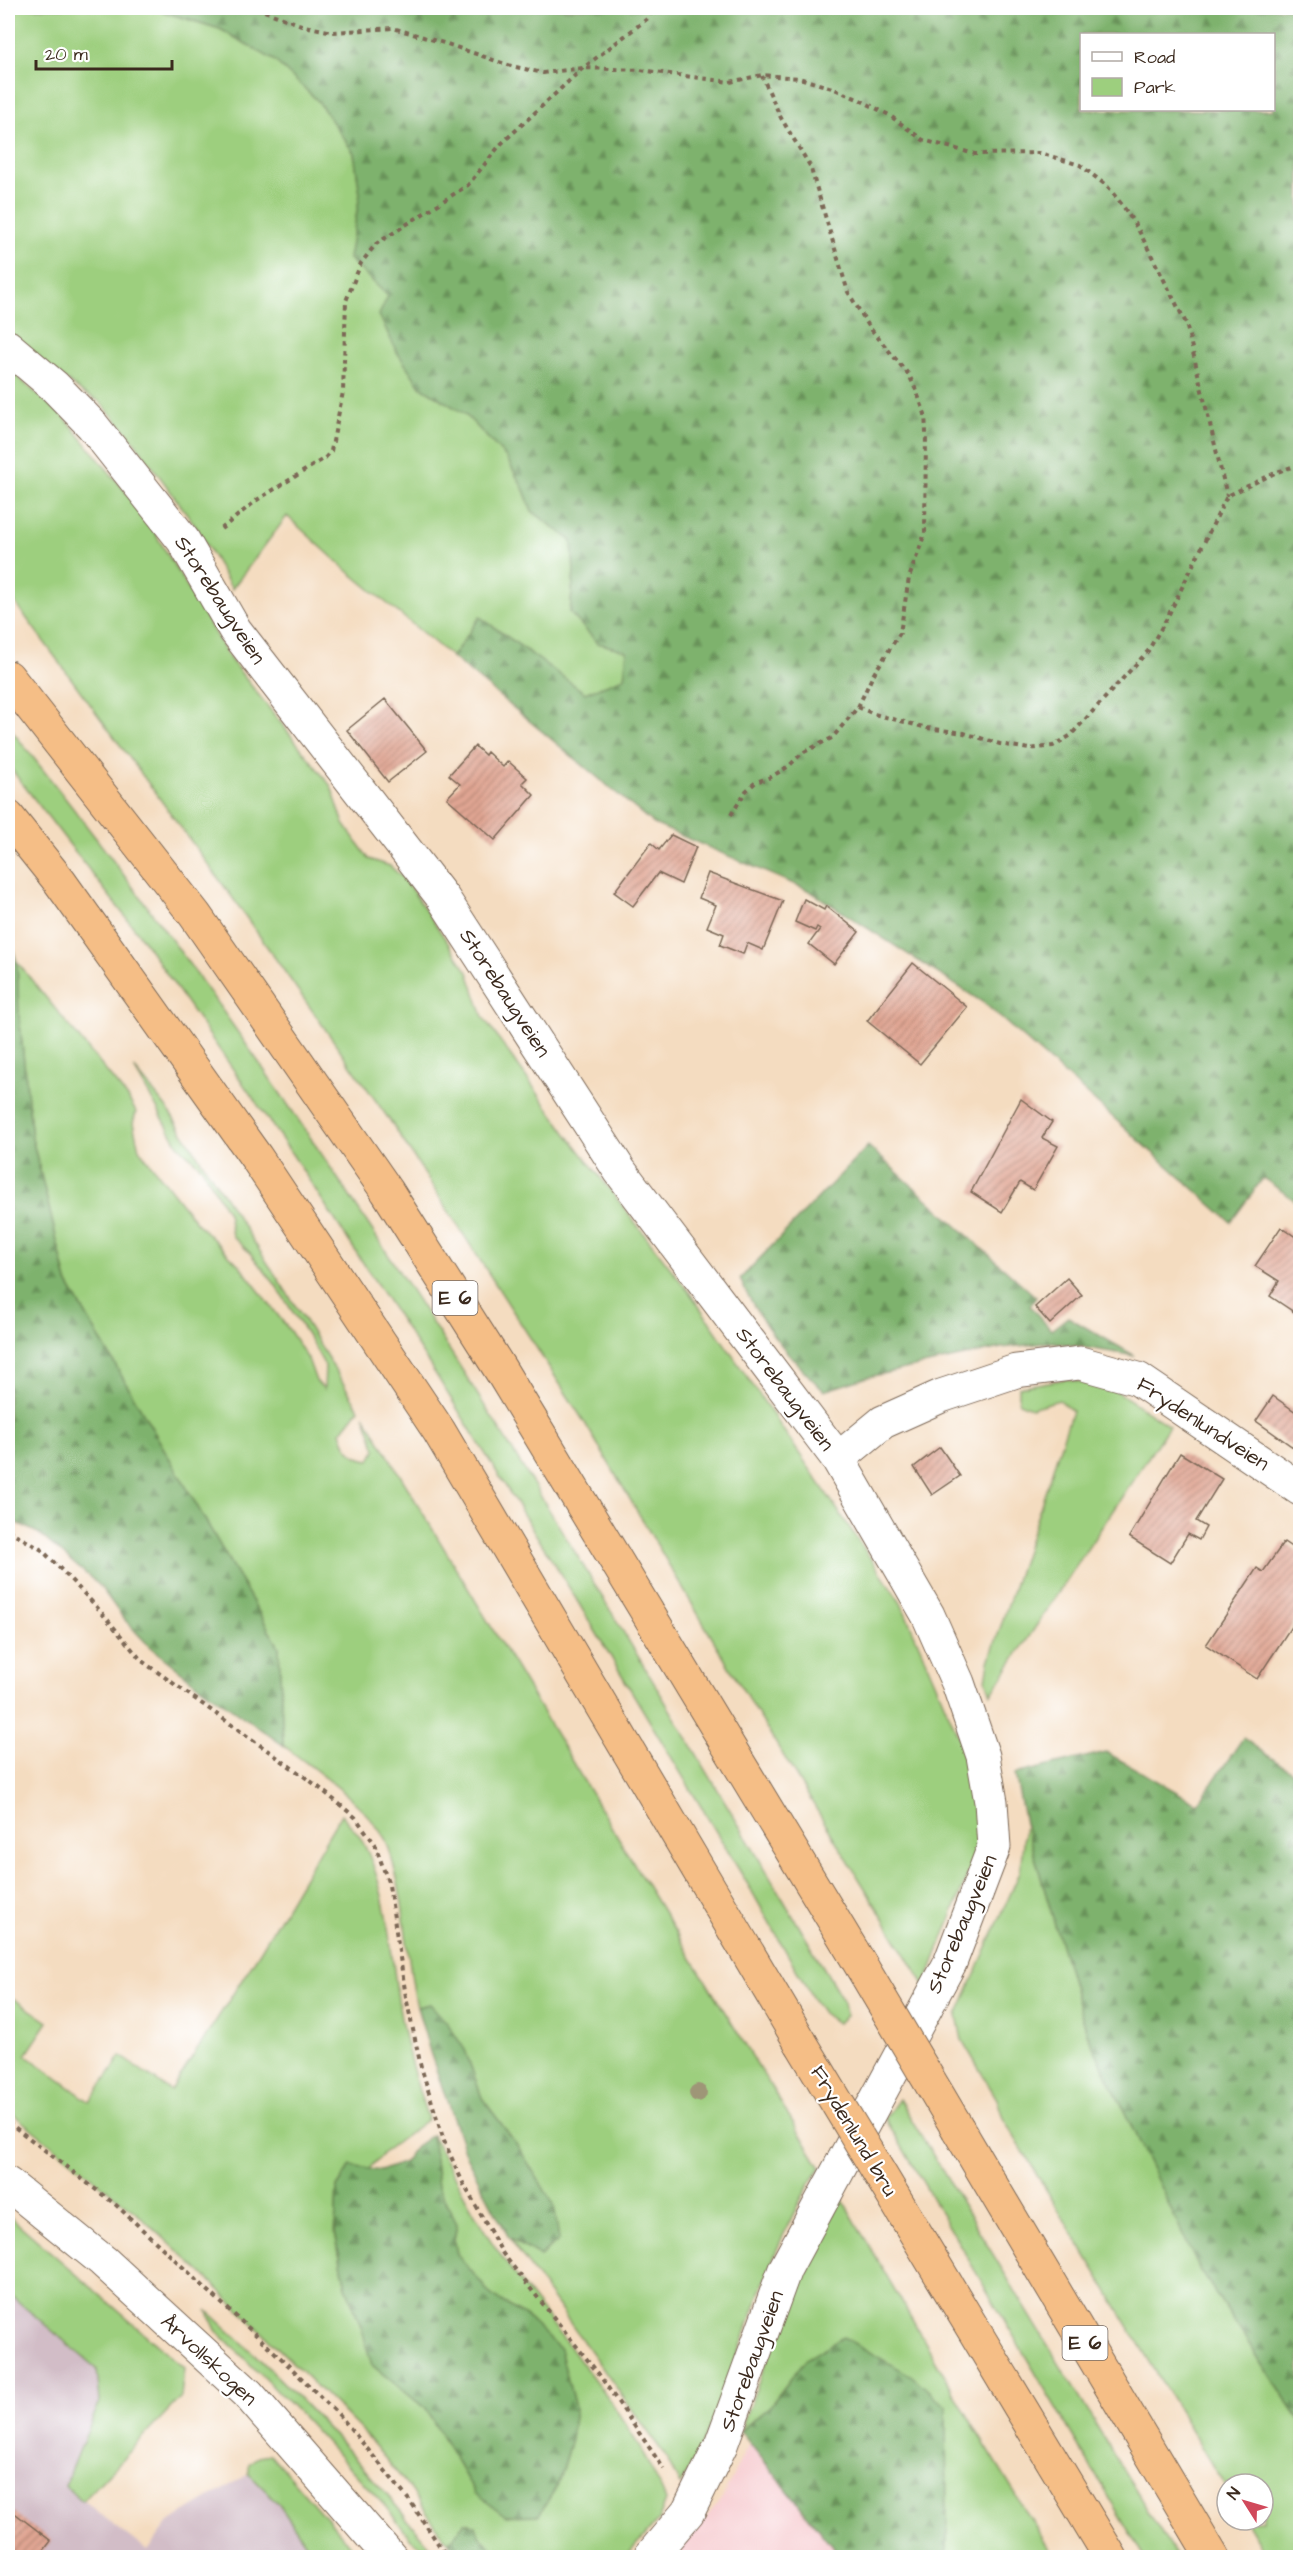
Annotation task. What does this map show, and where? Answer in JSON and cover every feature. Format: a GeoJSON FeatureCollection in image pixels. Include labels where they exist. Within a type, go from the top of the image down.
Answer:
{"type":"FeatureCollection","features":[{"type":"Feature","properties":{"kind":"highway","name":"E 6"},"geometry":{"type":"LineString","coordinates":[[8,678],[195,915],[387,1191],[500,1369],[853,1952],[1213,2558]]}},
{"type":"Feature","properties":{"kind":"highway","name":"Frydenlund bru"},"geometry":{"type":"LineString","coordinates":[[8,817],[60,882],[256,1157],[439,1431],[801,2043],[1111,2558]]}},
{"type":"Feature","properties":{"kind":"street","name":"Storebaugveien"},"geometry":{"type":"LineString","coordinates":[[8,347],[54,386],[92,425],[183,540],[235,630],[443,898],[620,1171],[837,1459],[928,1615],[958,1683],[983,1756],[991,1802],[994,1847],[950,1963],[785,2269],[721,2445],[688,2512],[649,2558]]}},
{"type":"Feature","properties":{"kind":"street","name":"Frydenlundveien"},"geometry":{"type":"LineString","coordinates":[[837,1459],[884,1422],[941,1396],[1016,1371],[1080,1363],[1138,1379],[1300,1489]]}},
{"type":"Feature","properties":{"kind":"street","name":"Årvollskogen"},"geometry":{"type":"LineString","coordinates":[[8,2184],[103,2261],[249,2395],[391,2558]]}},
{"type":"Feature","properties":{"kind":"path"},"geometry":{"type":"LineString","coordinates":[[256,8],[304,26],[333,32],[393,28],[511,66],[543,73],[583,68],[640,70],[730,82],[762,75],[799,78],[831,88],[889,115],[923,140],[975,154],[1040,153],[1080,165],[1107,186],[1139,231],[1186,323],[1227,496]]}},
{"type":"Feature","properties":{"kind":"path"},"geometry":{"type":"LineString","coordinates":[[191,553],[257,500],[325,458],[331,451],[343,392],[346,301],[361,264],[376,244],[468,185],[500,145],[583,68],[647,19],[654,8]]}},
{"type":"Feature","properties":{"kind":"path"},"geometry":{"type":"LineString","coordinates":[[731,815],[746,791],[756,782],[771,777],[789,766],[802,753],[832,738],[858,707],[873,675],[900,633],[909,578],[925,533],[925,414],[909,375],[870,328],[848,292],[810,166],[781,118],[762,75]]}},
{"type":"Feature","properties":{"kind":"path"},"geometry":{"type":"LineString","coordinates":[[858,707],[874,714],[927,728],[964,733],[1000,744],[1029,749],[1053,746],[1071,736],[1148,651],[1167,618],[1227,496],[1276,472],[1300,464]]}},
{"type":"Feature","properties":{"kind":"path"},"geometry":{"type":"LineString","coordinates":[[8,1530],[42,1550],[96,1606],[142,1661],[355,1816],[375,1844],[389,1885],[406,1997],[421,2067],[444,2141],[463,2183],[503,2254],[598,2373],[668,2475],[688,2512]]}},
{"type":"Feature","properties":{"kind":"shaded area"},"geometry":{"type":"Polygon","coordinates":[[[8,2271],[96,2360],[100,2401],[65,2486],[147,2551],[169,2522],[249,2474],[278,2503],[315,2557],[8,2557],[8,2271]]]}},
{"type":"Feature","properties":{"kind":"shaded area"},"geometry":{"type":"Polygon","coordinates":[[[749,2443],[841,2557],[673,2558],[722,2498],[749,2443]]]}},
{"type":"Feature","properties":{"kind":"green space"},"geometry":{"type":"Polygon","coordinates":[[[8,8],[151,8],[220,29],[274,60],[318,101],[354,153],[360,194],[349,259],[389,296],[420,386],[465,414],[506,457],[524,490],[532,511],[572,541],[574,572],[570,612],[598,643],[627,651],[624,678],[585,693],[480,617],[452,657],[343,567],[287,516],[232,589],[195,525],[128,433],[99,401],[83,393],[8,334],[8,8]]]}},
{"type":"Feature","properties":{"kind":"green space"},"geometry":{"type":"Polygon","coordinates":[[[151,8],[1300,8],[1300,1204],[1263,1178],[1231,1222],[984,1003],[810,891],[654,824],[452,657],[480,617],[585,693],[624,678],[627,651],[598,643],[570,613],[574,572],[572,541],[532,511],[524,490],[506,457],[465,414],[420,386],[397,352],[379,315],[388,296],[349,259],[360,194],[354,153],[318,101],[274,60],[220,29],[151,8]]]}},
{"type":"Feature","properties":{"kind":"green space"},"geometry":{"type":"Polygon","coordinates":[[[8,369],[65,418],[143,513],[230,659],[331,786],[344,824],[369,859],[390,866],[405,880],[468,972],[483,1017],[567,1134],[692,1296],[901,1603],[965,1752],[981,1839],[925,1986],[737,1680],[585,1423],[393,1125],[227,890],[8,593],[8,369]]]}},
{"type":"Feature","properties":{"kind":"green space"},"geometry":{"type":"Polygon","coordinates":[[[8,726],[125,877],[237,1031],[345,1189],[448,1349],[649,1674],[844,2002],[846,2016],[837,2023],[823,2013],[812,1997],[747,1883],[570,1589],[433,1370],[292,1154],[141,937],[8,765],[8,726]]]}},
{"type":"Feature","properties":{"kind":"green space"},"geometry":{"type":"Polygon","coordinates":[[[8,934],[17,962],[19,1015],[32,1138],[67,1282],[279,1647],[283,1745],[198,1685],[150,1647],[124,1619],[99,1585],[38,1533],[8,1519],[8,934]]]}},
{"type":"Feature","properties":{"kind":"green space"},"geometry":{"type":"Polygon","coordinates":[[[17,962],[128,1098],[136,1112],[133,1123],[139,1149],[196,1222],[240,1266],[290,1331],[308,1359],[316,1381],[324,1389],[325,1366],[310,1339],[275,1284],[249,1252],[232,1236],[228,1213],[202,1168],[178,1145],[134,1068],[166,1107],[302,1316],[359,1409],[341,1432],[348,1448],[354,1455],[370,1460],[376,1449],[364,1415],[627,1853],[821,2168],[805,2192],[783,2236],[724,2394],[697,2456],[680,2485],[664,2454],[509,2238],[540,2256],[559,2240],[517,2145],[482,2098],[465,2050],[430,2004],[417,2007],[398,1881],[386,1840],[374,1823],[351,1799],[283,1745],[279,1647],[67,1282],[32,1138],[19,1015],[17,962]]]}},
{"type":"Feature","properties":{"kind":"green space"},"geometry":{"type":"Polygon","coordinates":[[[868,1146],[1036,1297],[1030,1306],[1051,1330],[1068,1317],[1135,1356],[1053,1342],[1001,1348],[868,1377],[824,1391],[776,1339],[756,1310],[740,1279],[868,1146]]]}},
{"type":"Feature","properties":{"kind":"green space"},"geometry":{"type":"Polygon","coordinates":[[[1067,1379],[1115,1390],[1169,1426],[991,1694],[986,1680],[989,1662],[1072,1411],[1059,1400],[1031,1408],[1019,1403],[1019,1387],[1067,1379]]]}},
{"type":"Feature","properties":{"kind":"green space"},"geometry":{"type":"Polygon","coordinates":[[[1243,1738],[1300,1778],[1300,2421],[1199,2268],[1087,2033],[1025,1823],[1015,1774],[1106,1752],[1198,1804],[1243,1738]]]}},
{"type":"Feature","properties":{"kind":"green space"},"geometry":{"type":"Polygon","coordinates":[[[341,1814],[357,1832],[377,1876],[386,1917],[403,2030],[428,2119],[384,2152],[369,2169],[351,2166],[337,2187],[335,2232],[346,2287],[361,2326],[372,2365],[426,2409],[475,2493],[557,2486],[571,2439],[575,2408],[560,2350],[527,2317],[491,2295],[457,2254],[454,2239],[457,2224],[438,2187],[432,2135],[491,2240],[612,2404],[650,2467],[666,2500],[659,2519],[627,2557],[499,2557],[480,2536],[474,2525],[465,2523],[449,2542],[412,2491],[366,2435],[205,2276],[141,2217],[8,2110],[8,1995],[48,2022],[26,2055],[90,2102],[121,2056],[171,2091],[261,1950],[341,1814]]]}},
{"type":"Feature","properties":{"kind":"green space"},"geometry":{"type":"Polygon","coordinates":[[[1025,1823],[1087,2033],[1199,2268],[1300,2421],[1300,2557],[1267,2557],[1252,2532],[1275,2532],[1275,2472],[1216,2472],[1003,2118],[997,2099],[962,2040],[957,2015],[1020,1872],[1025,1823]]]}},
{"type":"Feature","properties":{"kind":"green space"},"geometry":{"type":"Polygon","coordinates":[[[430,2004],[448,2024],[465,2050],[482,2098],[517,2145],[554,2205],[559,2240],[539,2256],[509,2238],[466,2156],[417,2007],[430,2004]]]}},
{"type":"Feature","properties":{"kind":"green space"},"geometry":{"type":"Polygon","coordinates":[[[899,2099],[1176,2557],[1144,2557],[885,2118],[899,2099]]]}},
{"type":"Feature","properties":{"kind":"green space"},"geometry":{"type":"Polygon","coordinates":[[[432,2135],[438,2187],[457,2224],[454,2239],[457,2254],[491,2295],[527,2317],[560,2349],[575,2408],[571,2439],[557,2486],[539,2515],[506,2516],[475,2493],[426,2409],[372,2365],[361,2326],[346,2287],[335,2232],[337,2187],[351,2166],[381,2171],[404,2162],[416,2146],[432,2135]]]}},
{"type":"Feature","properties":{"kind":"green space"},"geometry":{"type":"Polygon","coordinates":[[[841,2197],[980,2437],[1054,2557],[947,2557],[946,2406],[806,2359],[770,2406],[740,2431],[791,2297],[841,2197]]]}},
{"type":"Feature","properties":{"kind":"green space"},"geometry":{"type":"Polygon","coordinates":[[[8,2215],[184,2368],[181,2397],[83,2501],[65,2486],[100,2401],[97,2369],[8,2293],[8,2215]]]}},
{"type":"Feature","properties":{"kind":"green space"},"geometry":{"type":"Polygon","coordinates":[[[207,2310],[323,2424],[378,2484],[430,2547],[423,2548],[411,2539],[385,2506],[302,2416],[216,2330],[207,2310]]]}},
{"type":"Feature","properties":{"kind":"green space"},"geometry":{"type":"Polygon","coordinates":[[[843,2337],[912,2376],[946,2406],[947,2557],[841,2557],[740,2431],[770,2406],[806,2359],[843,2337]]]}},
{"type":"Feature","properties":{"kind":"green space"},"geometry":{"type":"Polygon","coordinates":[[[270,2454],[360,2557],[315,2557],[278,2503],[249,2474],[249,2464],[258,2456],[270,2454]]]}},
{"type":"Feature","properties":{"kind":"green space"},"geometry":{"type":"Polygon","coordinates":[[[465,2523],[474,2525],[480,2536],[499,2557],[454,2557],[449,2542],[465,2523]]]}},
{"type":"Feature","properties":{"kind":"building"},"geometry":{"type":"Polygon","coordinates":[[[385,699],[427,751],[388,782],[347,730],[385,699]]]}},
{"type":"Feature","properties":{"kind":"building"},"geometry":{"type":"Polygon","coordinates":[[[475,746],[485,755],[487,752],[503,767],[508,761],[527,778],[522,783],[534,795],[495,840],[447,798],[460,784],[449,775],[475,746]]]}},
{"type":"Feature","properties":{"kind":"building"},"geometry":{"type":"Polygon","coordinates":[[[671,835],[696,847],[681,884],[658,873],[633,906],[614,892],[651,843],[659,850],[671,835]]]}},
{"type":"Feature","properties":{"kind":"building"},"geometry":{"type":"Polygon","coordinates":[[[708,873],[783,901],[763,950],[747,943],[743,954],[720,945],[724,934],[707,927],[716,905],[699,898],[708,873]]]}},
{"type":"Feature","properties":{"kind":"building"},"geometry":{"type":"Polygon","coordinates":[[[804,899],[824,910],[826,906],[859,932],[834,964],[809,944],[820,929],[817,927],[815,931],[795,922],[804,899]]]}},
{"type":"Feature","properties":{"kind":"building"},"geometry":{"type":"Polygon","coordinates":[[[913,963],[967,1007],[920,1064],[867,1021],[913,963]]]}},
{"type":"Feature","properties":{"kind":"building"},"geometry":{"type":"Polygon","coordinates":[[[1021,1099],[1052,1122],[1042,1138],[1058,1146],[1033,1190],[1020,1182],[1002,1212],[971,1192],[1021,1099]]]}},
{"type":"Feature","properties":{"kind":"building"},"geometry":{"type":"Polygon","coordinates":[[[1281,1227],[1300,1240],[1300,1316],[1270,1296],[1279,1281],[1255,1266],[1281,1227]]]}},
{"type":"Feature","properties":{"kind":"building"},"geometry":{"type":"Polygon","coordinates":[[[1067,1278],[1082,1295],[1050,1324],[1035,1307],[1067,1278]]]}},
{"type":"Feature","properties":{"kind":"building"},"geometry":{"type":"Polygon","coordinates":[[[1273,1396],[1300,1415],[1300,1452],[1256,1421],[1273,1396]]]}},
{"type":"Feature","properties":{"kind":"building"},"geometry":{"type":"Polygon","coordinates":[[[940,1447],[960,1476],[932,1495],[914,1467],[940,1447]]]}},
{"type":"Feature","properties":{"kind":"building"},"geometry":{"type":"Polygon","coordinates":[[[1180,1453],[1222,1479],[1196,1521],[1206,1527],[1199,1540],[1188,1534],[1170,1563],[1129,1537],[1180,1453]]]}},
{"type":"Feature","properties":{"kind":"building"},"geometry":{"type":"Polygon","coordinates":[[[1284,1542],[1300,1553],[1300,1613],[1257,1679],[1206,1645],[1257,1568],[1263,1572],[1284,1542]]]}},
{"type":"Feature","properties":{"kind":"building"},"geometry":{"type":"Polygon","coordinates":[[[8,2508],[51,2541],[38,2558],[8,2558],[8,2508]]]}}]}
